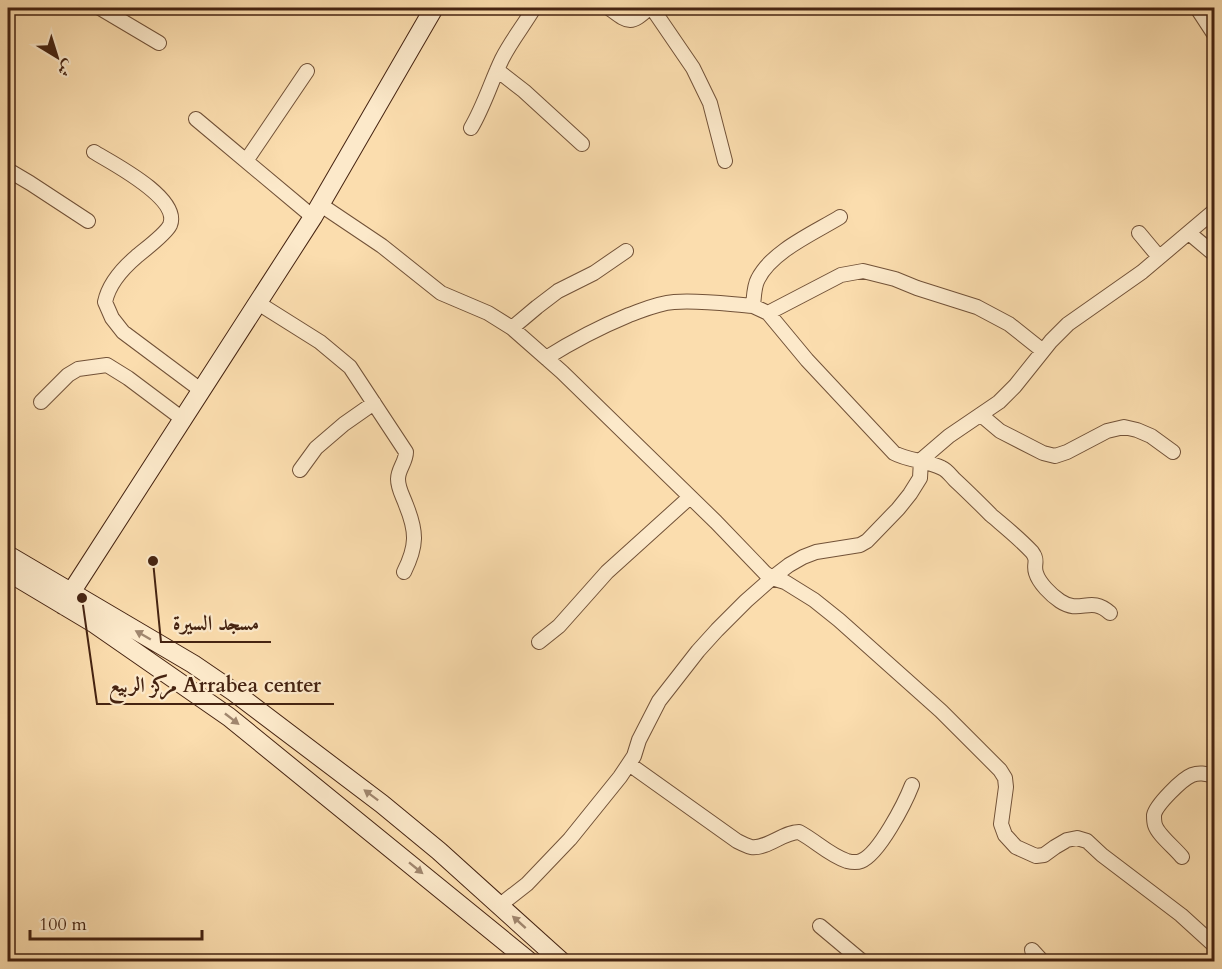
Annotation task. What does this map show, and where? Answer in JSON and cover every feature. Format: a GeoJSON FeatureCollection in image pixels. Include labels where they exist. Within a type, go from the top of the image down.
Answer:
{"type":"FeatureCollection","features":[{"type":"Feature","properties":{"kind":"main road"},"geometry":{"type":"LineString","coordinates":[[66,598],[184,420],[317,211],[434,8]]}},
{"type":"Feature","properties":{"kind":"main road"},"geometry":{"type":"LineString","coordinates":[[8,555],[66,598],[95,624],[230,717],[530,962]]}},
{"type":"Feature","properties":{"kind":"main road"},"geometry":{"type":"LineString","coordinates":[[8,572],[66,598],[194,664],[234,692],[382,804],[501,905],[562,962]]}},
{"type":"Feature","properties":{"kind":"street"},"geometry":{"type":"LineString","coordinates":[[100,8],[159,43]]}},
{"type":"Feature","properties":{"kind":"street"},"geometry":{"type":"LineString","coordinates":[[471,128],[507,49],[534,8]]}},
{"type":"Feature","properties":{"kind":"street"},"geometry":{"type":"LineString","coordinates":[[609,8],[625,20],[639,18],[650,8],[693,68],[710,103],[725,161]]}},
{"type":"Feature","properties":{"kind":"street"},"geometry":{"type":"LineString","coordinates":[[1197,8],[1215,34]]}},
{"type":"Feature","properties":{"kind":"street"},"geometry":{"type":"LineString","coordinates":[[498,70],[582,144]]}},
{"type":"Feature","properties":{"kind":"street"},"geometry":{"type":"LineString","coordinates":[[246,161],[307,71]]}},
{"type":"Feature","properties":{"kind":"street"},"geometry":{"type":"LineString","coordinates":[[196,119],[246,161],[317,211],[382,246],[441,293],[488,313],[512,328],[546,358],[623,430],[754,562],[772,578],[785,582],[814,600],[839,620],[941,711],[1000,770],[1005,778],[1006,787],[1001,824],[1005,835],[1016,847],[1036,856],[1044,855],[1068,840],[1077,838],[1087,841],[1181,915],[1215,945]]}},
{"type":"Feature","properties":{"kind":"street"},"geometry":{"type":"LineString","coordinates":[[94,152],[137,178],[164,202],[171,218],[169,226],[128,264],[110,286],[105,302],[112,318],[123,332],[202,391]]}},
{"type":"Feature","properties":{"kind":"street"},"geometry":{"type":"LineString","coordinates":[[8,170],[88,221]]}},
{"type":"Feature","properties":{"kind":"street"},"geometry":{"type":"LineString","coordinates":[[501,905],[527,884],[570,839],[629,764],[659,701],[673,682],[717,630],[746,601],[772,578],[803,557],[816,552],[860,545],[867,541],[910,494],[920,478],[921,460],[949,436],[999,402],[1068,324],[1125,285],[1215,211]]}},
{"type":"Feature","properties":{"kind":"street"},"geometry":{"type":"LineString","coordinates":[[753,306],[757,280],[779,254],[840,218]]}},
{"type":"Feature","properties":{"kind":"street"},"geometry":{"type":"LineString","coordinates":[[1139,233],[1159,257]]}},
{"type":"Feature","properties":{"kind":"street"},"geometry":{"type":"LineString","coordinates":[[1189,233],[1215,254]]}},
{"type":"Feature","properties":{"kind":"street"},"geometry":{"type":"LineString","coordinates":[[512,328],[558,291],[594,273],[626,251]]}},
{"type":"Feature","properties":{"kind":"street"},"geometry":{"type":"LineString","coordinates":[[768,313],[841,275],[863,271],[895,279],[977,308],[1010,324],[1043,351]]}},
{"type":"Feature","properties":{"kind":"street"},"geometry":{"type":"LineString","coordinates":[[546,358],[596,329],[662,304],[693,302],[753,306],[768,313],[807,360],[894,453],[903,458],[921,460],[943,468],[1014,534],[1034,554],[1037,561],[1035,572],[1059,600],[1074,607],[1095,604],[1102,606],[1110,613]]}},
{"type":"Feature","properties":{"kind":"street"},"geometry":{"type":"LineString","coordinates":[[258,303],[320,342],[350,367],[406,452],[406,459],[398,476],[399,490],[411,519],[414,543],[412,556],[404,572]]}},
{"type":"Feature","properties":{"kind":"street"},"geometry":{"type":"LineString","coordinates":[[42,402],[68,375],[78,369],[107,364],[184,420]]}},
{"type":"Feature","properties":{"kind":"street"},"geometry":{"type":"LineString","coordinates":[[300,470],[316,448],[374,403]]}},
{"type":"Feature","properties":{"kind":"street"},"geometry":{"type":"LineString","coordinates":[[981,415],[1000,430],[1043,453],[1055,456],[1107,431],[1124,427],[1151,436],[1173,452]]}},
{"type":"Feature","properties":{"kind":"street"},"geometry":{"type":"LineString","coordinates":[[539,642],[559,626],[607,572],[690,497]]}},
{"type":"Feature","properties":{"kind":"street"},"geometry":{"type":"LineString","coordinates":[[629,764],[737,841],[752,847],[793,832],[799,832],[834,856],[849,862],[862,861],[877,846],[894,822],[912,785]]}},
{"type":"Feature","properties":{"kind":"street"},"geometry":{"type":"LineString","coordinates":[[1182,857],[1160,833],[1155,825],[1154,814],[1172,790],[1190,776],[1201,773],[1215,776]]}},
{"type":"Feature","properties":{"kind":"street"},"geometry":{"type":"LineString","coordinates":[[820,926],[863,962]]}},
{"type":"Feature","properties":{"kind":"street"},"geometry":{"type":"LineString","coordinates":[[1032,950],[1043,962]]}},
{"type":"Feature","properties":{"kind":"place","name":"مسجد السيرة"},"geometry":{"type":"Point","coordinates":[153,561]}},
{"type":"Feature","properties":{"kind":"place","name":"مركز الربيع Arrabea center"},"geometry":{"type":"Point","coordinates":[82,598]}}]}
